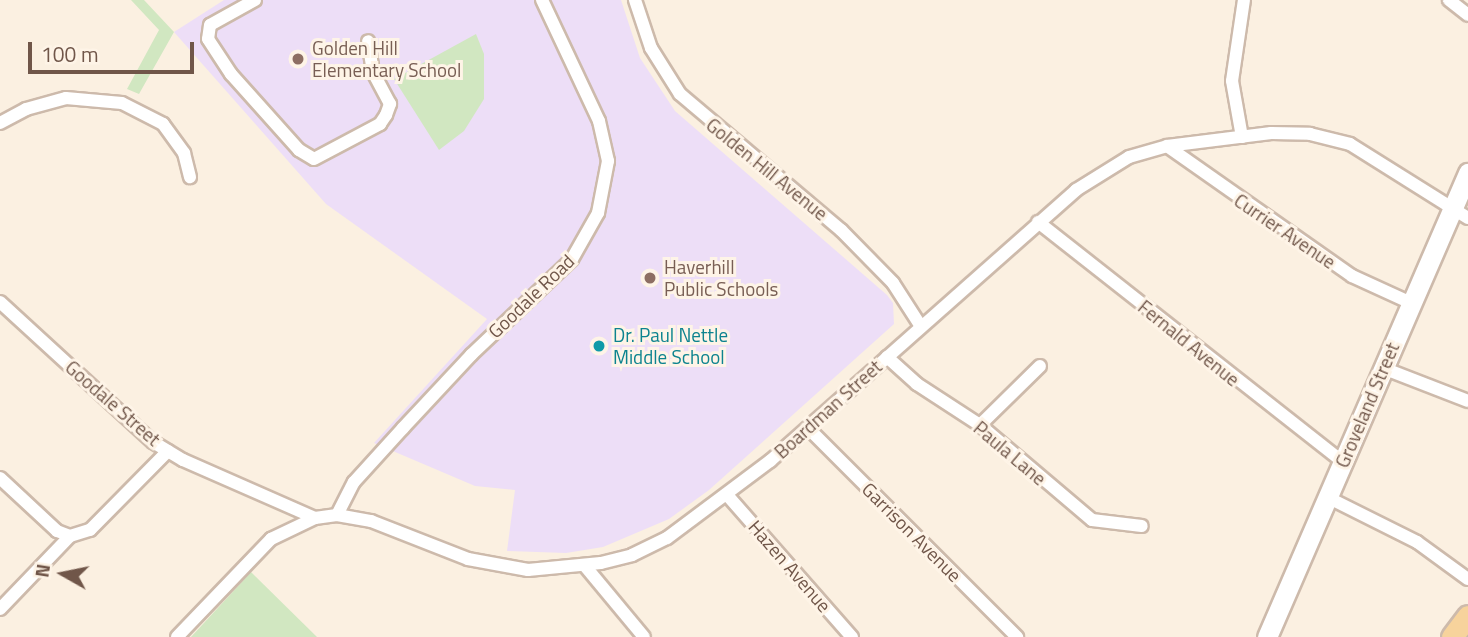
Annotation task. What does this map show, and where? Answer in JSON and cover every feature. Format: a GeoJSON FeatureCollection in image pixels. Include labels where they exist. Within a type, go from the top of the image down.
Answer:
{"type":"FeatureCollection","features":[{"type":"Feature","properties":{"kind":"main road","name":"Groveland Street"},"geometry":{"type":"LineString","coordinates":[[1267,637],[1411,303],[1460,213],[1468,173]]}},
{"type":"Feature","properties":{"kind":"main road"},"geometry":{"type":"LineString","coordinates":[[1452,637],[1468,616]]}},
{"type":"Feature","properties":{"kind":"street"},"geometry":{"type":"LineString","coordinates":[[256,0],[210,25],[208,39],[231,74],[299,150],[314,159],[380,124],[386,115],[390,104],[373,72],[368,41]]}},
{"type":"Feature","properties":{"kind":"street","name":"Goodale Road"},"geometry":{"type":"LineString","coordinates":[[337,515],[354,482],[403,428],[471,355],[572,260],[598,213],[608,181],[605,143],[599,121],[542,0]]}},
{"type":"Feature","properties":{"kind":"street","name":"Golden Hill Avenue"},"geometry":{"type":"LineString","coordinates":[[635,0],[651,48],[680,94],[841,230],[893,283],[920,325]]}},
{"type":"Feature","properties":{"kind":"street"},"geometry":{"type":"LineString","coordinates":[[1242,137],[1232,81],[1244,0]]}},
{"type":"Feature","properties":{"kind":"street"},"geometry":{"type":"LineString","coordinates":[[1449,0],[1468,15]]}},
{"type":"Feature","properties":{"kind":"street"},"geometry":{"type":"LineString","coordinates":[[0,123],[26,109],[66,98],[122,103],[163,124],[184,153],[190,177]]}},
{"type":"Feature","properties":{"kind":"street","name":"Boardman Street"},"geometry":{"type":"LineString","coordinates":[[177,637],[271,539],[315,518],[337,515],[371,521],[447,551],[505,568],[585,566],[644,549],[728,496],[1038,222],[1104,169],[1167,146],[1295,133],[1332,138],[1350,144],[1460,213]]}},
{"type":"Feature","properties":{"kind":"street","name":"Currier Avenue"},"geometry":{"type":"LineString","coordinates":[[1167,146],[1352,276],[1411,303]]}},
{"type":"Feature","properties":{"kind":"street","name":"Fernald Avenue"},"geometry":{"type":"LineString","coordinates":[[1038,222],[1343,462]]}},
{"type":"Feature","properties":{"kind":"street","name":"Goodale Street"},"geometry":{"type":"LineString","coordinates":[[0,302],[169,451],[315,518]]}},
{"type":"Feature","properties":{"kind":"street","name":"Paula Lane"},"geometry":{"type":"LineString","coordinates":[[887,357],[917,384],[980,425],[1092,520],[1142,526]]}},
{"type":"Feature","properties":{"kind":"street"},"geometry":{"type":"LineString","coordinates":[[980,425],[1040,366]]}},
{"type":"Feature","properties":{"kind":"street"},"geometry":{"type":"LineString","coordinates":[[1383,368],[1468,401]]}},
{"type":"Feature","properties":{"kind":"street","name":"Garrison Avenue"},"geometry":{"type":"LineString","coordinates":[[808,428],[1017,637]]}},
{"type":"Feature","properties":{"kind":"street"},"geometry":{"type":"LineString","coordinates":[[0,609],[70,536],[90,530],[169,451]]}},
{"type":"Feature","properties":{"kind":"street"},"geometry":{"type":"LineString","coordinates":[[0,478],[57,531],[70,536]]}},
{"type":"Feature","properties":{"kind":"street","name":"Hazen Avenue"},"geometry":{"type":"LineString","coordinates":[[728,496],[852,637]]}},
{"type":"Feature","properties":{"kind":"street"},"geometry":{"type":"LineString","coordinates":[[1328,497],[1417,542],[1468,579]]}},
{"type":"Feature","properties":{"kind":"street"},"geometry":{"type":"LineString","coordinates":[[585,566],[645,637]]}},
{"type":"Feature","properties":{"kind":"shaded area","name":"Haverhill Public Schools"},"geometry":{"type":"Polygon","coordinates":[[[224,0],[621,0],[640,58],[675,111],[887,295],[893,303],[894,324],[709,490],[669,519],[603,547],[566,553],[507,551],[515,490],[475,486],[374,443],[487,319],[326,204],[174,32],[224,0]]]}},
{"type":"Feature","properties":{"kind":"green space"},"geometry":{"type":"Polygon","coordinates":[[[131,0],[144,0],[174,32],[139,94],[127,89],[159,30],[131,0]]]}},
{"type":"Feature","properties":{"kind":"green space"},"geometry":{"type":"Polygon","coordinates":[[[476,34],[484,54],[484,99],[464,131],[439,150],[394,79],[476,34]]]}},
{"type":"Feature","properties":{"kind":"green space"},"geometry":{"type":"Polygon","coordinates":[[[251,572],[317,637],[191,637],[251,572]]]}},
{"type":"Feature","properties":{"kind":"place","name":"Golden Hill Elementary School"},"geometry":{"type":"Point","coordinates":[298,59]}},
{"type":"Feature","properties":{"kind":"place","name":"Haverhill Public Schools"},"geometry":{"type":"Point","coordinates":[650,278]}},
{"type":"Feature","properties":{"kind":"place","name":"Dr. Paul Nettle Middle School"},"geometry":{"type":"Point","coordinates":[599,346]}}]}
